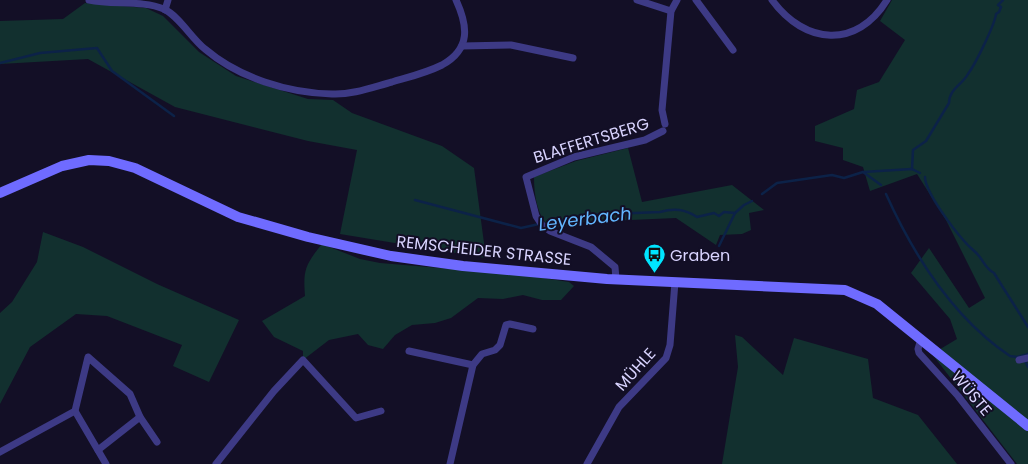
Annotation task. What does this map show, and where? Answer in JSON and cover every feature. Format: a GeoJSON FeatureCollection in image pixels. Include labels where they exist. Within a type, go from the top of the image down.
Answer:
{"type":"FeatureCollection","features":[{"type":"Feature","properties":{"kind":"main road","name":"REMSCHEIDER STRASSE"},"geometry":{"type":"LineString","coordinates":[[0,194],[62,166],[89,160],[109,161],[135,168],[238,217],[308,237],[391,256],[464,266],[616,279],[845,290],[877,304],[892,315],[1028,426]]}},
{"type":"Feature","properties":{"kind":"street"},"geometry":{"type":"LineString","coordinates":[[89,0],[147,4],[165,10],[204,49],[237,71],[300,91],[333,94],[363,90],[420,74],[447,62],[462,46],[465,23],[456,0]]}},
{"type":"Feature","properties":{"kind":"street"},"geometry":{"type":"LineString","coordinates":[[165,10],[168,0]]}},
{"type":"Feature","properties":{"kind":"street"},"geometry":{"type":"LineString","coordinates":[[637,0],[671,11]]}},
{"type":"Feature","properties":{"kind":"street","name":"BLAFFERTSBERG"},"geometry":{"type":"LineString","coordinates":[[616,279],[615,267],[591,247],[545,229],[539,221],[526,180],[530,174],[574,157],[645,140],[664,128],[662,110],[671,11],[676,0]]}},
{"type":"Feature","properties":{"kind":"street"},"geometry":{"type":"LineString","coordinates":[[696,0],[733,50]]}},
{"type":"Feature","properties":{"kind":"street"},"geometry":{"type":"LineString","coordinates":[[772,0],[792,20],[807,29],[824,34],[844,36],[870,23],[888,0]]}},
{"type":"Feature","properties":{"kind":"street"},"geometry":{"type":"LineString","coordinates":[[462,46],[511,45],[573,58]]}},
{"type":"Feature","properties":{"kind":"street","name":"MÜHLE"},"geometry":{"type":"LineString","coordinates":[[587,464],[619,407],[666,358],[670,345],[675,282]]}},
{"type":"Feature","properties":{"kind":"street"},"geometry":{"type":"LineString","coordinates":[[450,464],[474,365],[482,354],[495,350],[500,345],[506,325],[510,324],[532,329]]}},
{"type":"Feature","properties":{"kind":"street","name":"WÜSTE"},"geometry":{"type":"LineString","coordinates":[[921,339],[918,349],[919,353],[958,396],[1012,464]]}},
{"type":"Feature","properties":{"kind":"street"},"geometry":{"type":"LineString","coordinates":[[409,351],[474,365]]}},
{"type":"Feature","properties":{"kind":"street"},"geometry":{"type":"LineString","coordinates":[[106,464],[75,411],[88,357],[130,394],[140,417],[157,442]]}},
{"type":"Feature","properties":{"kind":"street"},"geometry":{"type":"LineString","coordinates":[[1019,360],[1028,358]]}},
{"type":"Feature","properties":{"kind":"street"},"geometry":{"type":"LineString","coordinates":[[219,463],[274,391],[303,360],[356,418],[381,411]]}},
{"type":"Feature","properties":{"kind":"street"},"geometry":{"type":"LineString","coordinates":[[0,452],[75,411]]}},
{"type":"Feature","properties":{"kind":"street"},"geometry":{"type":"LineString","coordinates":[[98,450],[140,417]]}},
{"type":"Feature","properties":{"kind":"green space"},"geometry":{"type":"Polygon","coordinates":[[[892,0],[1028,0],[1028,464],[1017,464],[932,354],[957,339],[950,319],[911,273],[929,248],[969,308],[985,298],[946,220],[917,174],[870,191],[863,167],[843,160],[843,148],[815,141],[815,126],[854,109],[857,90],[879,82],[905,40],[880,21],[892,0]]]}},
{"type":"Feature","properties":{"kind":"green space"},"geometry":{"type":"Polygon","coordinates":[[[85,3],[146,8],[163,16],[199,52],[236,76],[308,99],[333,100],[352,113],[442,146],[474,168],[486,258],[340,234],[357,150],[308,141],[175,107],[88,59],[0,64],[0,21],[63,19],[85,3]]]}},
{"type":"Feature","properties":{"kind":"green space"},"geometry":{"type":"Polygon","coordinates":[[[628,148],[642,202],[732,185],[764,210],[749,213],[751,230],[742,234],[720,235],[716,245],[676,218],[585,222],[550,229],[542,218],[537,204],[534,177],[576,161],[628,148]]]}},
{"type":"Feature","properties":{"kind":"green space"},"geometry":{"type":"Polygon","coordinates":[[[43,232],[83,247],[157,284],[239,320],[209,382],[173,366],[182,345],[107,316],[76,314],[30,347],[0,404],[0,313],[12,302],[37,262],[43,232]]]}},
{"type":"Feature","properties":{"kind":"green space"},"geometry":{"type":"Polygon","coordinates":[[[322,244],[360,259],[380,263],[524,275],[569,282],[574,286],[561,300],[542,300],[523,295],[503,299],[478,298],[451,318],[435,323],[412,325],[395,335],[383,349],[368,345],[358,334],[329,340],[303,360],[303,351],[274,337],[262,321],[305,296],[304,280],[306,268],[322,244]]]}},
{"type":"Feature","properties":{"kind":"green space"},"geometry":{"type":"Polygon","coordinates":[[[735,335],[742,337],[783,375],[794,338],[868,359],[873,398],[918,415],[957,464],[722,464],[738,367],[735,335]]]}},
{"type":"Feature","properties":{"kind":"waterway"},"geometry":{"type":"LineString","coordinates":[[912,169],[913,150],[926,141],[949,103],[951,94],[971,69],[989,34],[996,14],[999,12],[1001,7],[998,5],[1003,0]]}},
{"type":"Feature","properties":{"kind":"waterway","name":"Leyerbach"},"geometry":{"type":"LineString","coordinates":[[0,63],[40,53],[97,48],[112,71],[174,116]]}},
{"type":"Feature","properties":{"kind":"waterway"},"geometry":{"type":"LineString","coordinates":[[863,172],[912,169],[920,173]]}},
{"type":"Feature","properties":{"kind":"waterway","name":"Leyerbach"},"geometry":{"type":"LineString","coordinates":[[762,194],[777,183],[832,175],[844,178],[863,172],[881,185]]}},
{"type":"Feature","properties":{"kind":"waterway","name":"Leyerbach"},"geometry":{"type":"LineString","coordinates":[[925,177],[926,184],[941,211],[960,236],[994,273],[1028,327]]}},
{"type":"Feature","properties":{"kind":"waterway","name":"Leyerbach"},"geometry":{"type":"LineString","coordinates":[[886,194],[909,240],[937,284],[953,304],[989,341],[1010,356],[1017,357],[1028,354]]}},
{"type":"Feature","properties":{"kind":"waterway","name":"Leyerbach"},"geometry":{"type":"LineString","coordinates":[[415,200],[521,228],[539,224]]}},
{"type":"Feature","properties":{"kind":"waterway","name":"Leyerbach"},"geometry":{"type":"LineString","coordinates":[[545,224],[586,215],[670,210],[688,212],[697,217],[714,213],[719,216],[724,212],[735,213],[752,201]]}},
{"type":"Feature","properties":{"kind":"waterway"},"geometry":{"type":"LineString","coordinates":[[719,246],[735,213]]}},
{"type":"Feature","properties":{"kind":"waterway","name":"Leyerbach"},"geometry":{"type":"LineString","coordinates":[[1025,361],[1028,367]]}},
{"type":"Feature","properties":{"kind":"place","name":"Graben"},"geometry":{"type":"Point","coordinates":[654,274]}}]}
